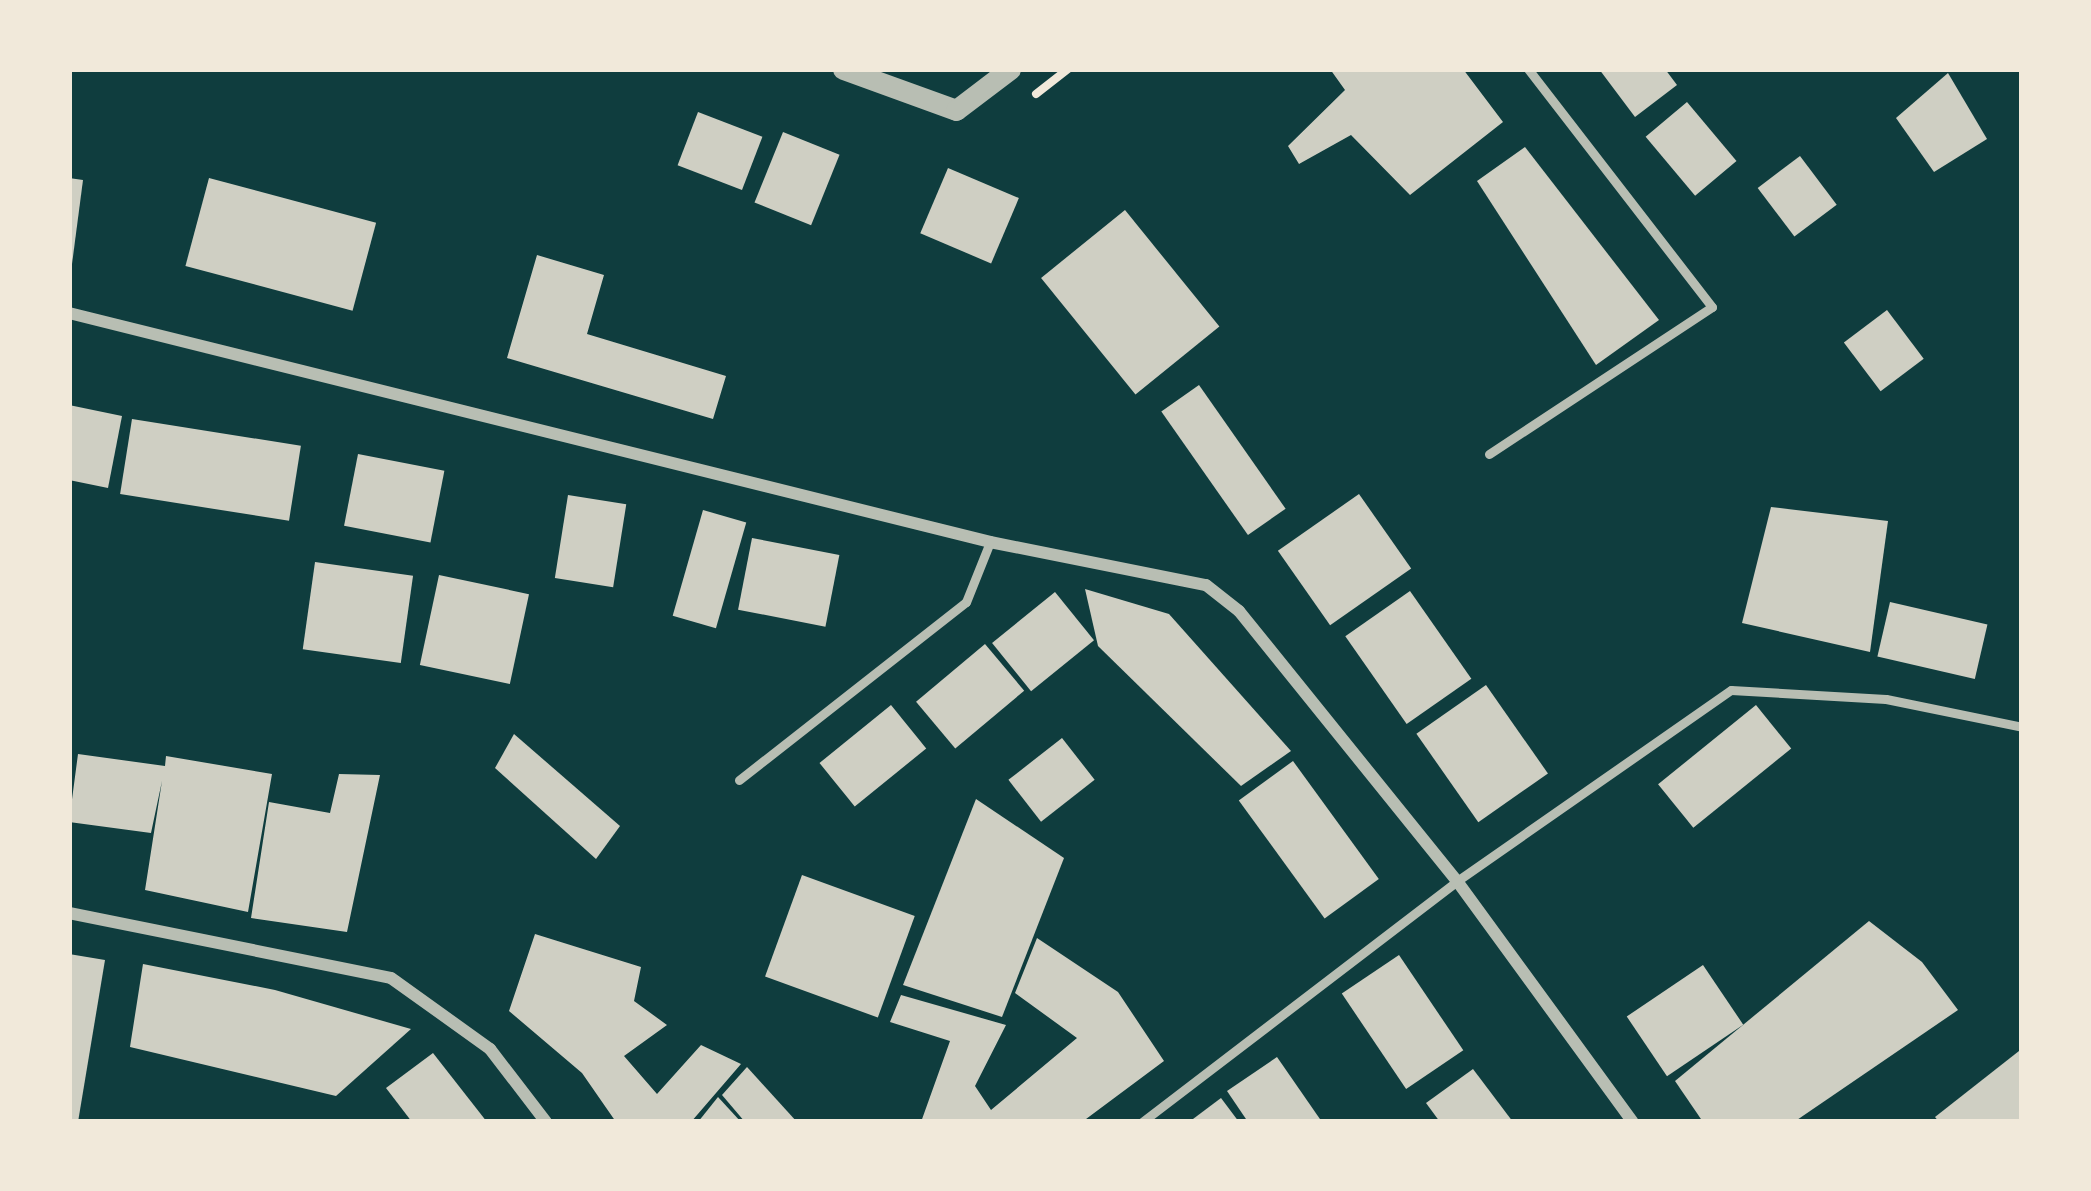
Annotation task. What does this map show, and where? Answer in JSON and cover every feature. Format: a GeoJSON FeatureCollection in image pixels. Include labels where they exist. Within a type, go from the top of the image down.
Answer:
{"type":"FeatureCollection","features":[{"type":"Feature","properties":{"kind":"street"},"geometry":{"type":"LineString","coordinates":[[843,69],[956,110],[1010,69]]}},
{"type":"Feature","properties":{"kind":"street"},"geometry":{"type":"LineString","coordinates":[[69,313],[990,542],[1206,585],[1239,611],[1457,881],[1633,1122]]}},
{"type":"Feature","properties":{"kind":"street"},"geometry":{"type":"LineString","coordinates":[[69,913],[391,978],[490,1049],[546,1122]]}},
{"type":"Feature","properties":{"kind":"lane"},"geometry":{"type":"LineString","coordinates":[[1489,454],[1712,307],[1528,69]]}},
{"type":"Feature","properties":{"kind":"lane"},"geometry":{"type":"LineString","coordinates":[[739,780],[966,602],[990,542]]}},
{"type":"Feature","properties":{"kind":"lane"},"geometry":{"type":"LineString","coordinates":[[1142,1122],[1457,881],[1731,691],[1886,699],[2022,727]]}},
{"type":"Feature","properties":{"kind":"building"},"geometry":{"type":"Polygon","coordinates":[[[1330,69],[1463,69],[1503,122],[1410,195],[1351,135],[1299,164],[1288,146],[1345,90],[1330,69]]]}},
{"type":"Feature","properties":{"kind":"building"},"geometry":{"type":"Polygon","coordinates":[[[1599,69],[1665,69],[1677,85],[1635,117],[1599,69]]]}},
{"type":"Feature","properties":{"kind":"building"},"geometry":{"type":"Polygon","coordinates":[[[1948,73],[1987,139],[1934,172],[1896,118],[1948,73]]]}},
{"type":"Feature","properties":{"kind":"building"},"geometry":{"type":"Polygon","coordinates":[[[1687,102],[1736,161],[1695,196],[1646,137],[1687,102]]]}},
{"type":"Feature","properties":{"kind":"building"},"geometry":{"type":"Polygon","coordinates":[[[698,112],[762,137],[742,190],[678,165],[698,112]]]}},
{"type":"Feature","properties":{"kind":"building"},"geometry":{"type":"Polygon","coordinates":[[[783,132],[840,155],[811,225],[755,202],[783,132]]]}},
{"type":"Feature","properties":{"kind":"building"},"geometry":{"type":"Polygon","coordinates":[[[1525,147],[1659,320],[1596,365],[1477,181],[1525,147]]]}},
{"type":"Feature","properties":{"kind":"building"},"geometry":{"type":"Polygon","coordinates":[[[1800,156],[1837,205],[1794,237],[1758,188],[1800,156]]]}},
{"type":"Feature","properties":{"kind":"building"},"geometry":{"type":"Polygon","coordinates":[[[948,168],[1019,198],[991,263],[920,233],[948,168]]]}},
{"type":"Feature","properties":{"kind":"building"},"geometry":{"type":"Polygon","coordinates":[[[69,178],[83,180],[72,264],[69,263],[69,178]]]}},
{"type":"Feature","properties":{"kind":"building"},"geometry":{"type":"Polygon","coordinates":[[[209,178],[376,223],[353,311],[185,266],[209,178]]]}},
{"type":"Feature","properties":{"kind":"building"},"geometry":{"type":"Polygon","coordinates":[[[1125,210],[1219,327],[1135,395],[1041,278],[1125,210]]]}},
{"type":"Feature","properties":{"kind":"building"},"geometry":{"type":"Polygon","coordinates":[[[537,255],[604,275],[587,334],[726,376],[713,419],[507,358],[537,255]]]}},
{"type":"Feature","properties":{"kind":"building"},"geometry":{"type":"Polygon","coordinates":[[[1887,310],[1924,359],[1881,391],[1844,342],[1887,310]]]}},
{"type":"Feature","properties":{"kind":"building"},"geometry":{"type":"Polygon","coordinates":[[[1199,385],[1286,509],[1248,535],[1161,411],[1199,385]]]}},
{"type":"Feature","properties":{"kind":"building"},"geometry":{"type":"Polygon","coordinates":[[[69,405],[122,416],[108,488],[69,480],[69,405]]]}},
{"type":"Feature","properties":{"kind":"building"},"geometry":{"type":"Polygon","coordinates":[[[132,419],[301,446],[289,521],[120,494],[132,419]]]}},
{"type":"Feature","properties":{"kind":"building"},"geometry":{"type":"Polygon","coordinates":[[[358,454],[444,471],[430,542],[344,526],[358,454]]]}},
{"type":"Feature","properties":{"kind":"building"},"geometry":{"type":"Polygon","coordinates":[[[1359,494],[1411,569],[1330,625],[1278,551],[1359,494]]]}},
{"type":"Feature","properties":{"kind":"building"},"geometry":{"type":"Polygon","coordinates":[[[568,495],[626,504],[613,587],[555,578],[568,495]]]}},
{"type":"Feature","properties":{"kind":"building"},"geometry":{"type":"Polygon","coordinates":[[[1771,507],[1888,521],[1870,652],[1742,623],[1771,507]]]}},
{"type":"Feature","properties":{"kind":"building"},"geometry":{"type":"Polygon","coordinates":[[[703,510],[746,522],[716,628],[673,616],[703,510]]]}},
{"type":"Feature","properties":{"kind":"building"},"geometry":{"type":"Polygon","coordinates":[[[752,538],[839,555],[825,627],[738,610],[752,538]]]}},
{"type":"Feature","properties":{"kind":"building"},"geometry":{"type":"Polygon","coordinates":[[[315,562],[413,576],[401,663],[303,649],[315,562]]]}},
{"type":"Feature","properties":{"kind":"building"},"geometry":{"type":"Polygon","coordinates":[[[439,575],[529,594],[510,684],[420,665],[439,575]]]}},
{"type":"Feature","properties":{"kind":"building"},"geometry":{"type":"Polygon","coordinates":[[[1085,589],[1169,614],[1291,751],[1241,786],[1098,646],[1085,589]]]}},
{"type":"Feature","properties":{"kind":"building"},"geometry":{"type":"Polygon","coordinates":[[[1410,591],[1471,679],[1407,724],[1345,636],[1410,591]]]}},
{"type":"Feature","properties":{"kind":"building"},"geometry":{"type":"Polygon","coordinates":[[[1055,592],[1094,640],[1031,691],[992,643],[1055,592]]]}},
{"type":"Feature","properties":{"kind":"building"},"geometry":{"type":"Polygon","coordinates":[[[1890,602],[1987,624],[1975,679],[1877,657],[1890,602]]]}},
{"type":"Feature","properties":{"kind":"building"},"geometry":{"type":"Polygon","coordinates":[[[985,644],[1024,691],[955,749],[916,702],[985,644]]]}},
{"type":"Feature","properties":{"kind":"building"},"geometry":{"type":"Polygon","coordinates":[[[1486,685],[1548,773],[1478,822],[1416,734],[1486,685]]]}},
{"type":"Feature","properties":{"kind":"building"},"geometry":{"type":"Polygon","coordinates":[[[891,705],[926,749],[855,806],[820,763],[891,705]]]}},
{"type":"Feature","properties":{"kind":"building"},"geometry":{"type":"Polygon","coordinates":[[[1756,705],[1791,749],[1693,828],[1658,784],[1756,705]]]}},
{"type":"Feature","properties":{"kind":"building"},"geometry":{"type":"Polygon","coordinates":[[[514,734],[620,826],[596,859],[495,768],[514,734]]]}},
{"type":"Feature","properties":{"kind":"building"},"geometry":{"type":"Polygon","coordinates":[[[1062,738],[1095,780],[1041,822],[1008,780],[1062,738]]]}},
{"type":"Feature","properties":{"kind":"building"},"geometry":{"type":"Polygon","coordinates":[[[78,754],[165,766],[166,756],[272,774],[248,912],[145,890],[162,781],[151,833],[69,822],[78,754]]]}},
{"type":"Feature","properties":{"kind":"building"},"geometry":{"type":"Polygon","coordinates":[[[1293,761],[1379,879],[1325,918],[1239,800],[1293,761]]]}},
{"type":"Feature","properties":{"kind":"building"},"geometry":{"type":"Polygon","coordinates":[[[339,774],[380,775],[347,932],[251,918],[269,802],[330,813],[339,774]]]}},
{"type":"Feature","properties":{"kind":"building"},"geometry":{"type":"Polygon","coordinates":[[[976,799],[1064,858],[1002,1017],[903,985],[976,799]]]}},
{"type":"Feature","properties":{"kind":"building"},"geometry":{"type":"Polygon","coordinates":[[[802,875],[915,916],[878,1018],[765,976],[802,875]]]}},
{"type":"Feature","properties":{"kind":"building"},"geometry":{"type":"Polygon","coordinates":[[[1869,921],[1922,962],[1958,1010],[1794,1122],[1703,1122],[1675,1081],[1869,921]]]}},
{"type":"Feature","properties":{"kind":"building"},"geometry":{"type":"Polygon","coordinates":[[[535,934],[641,967],[634,1001],[667,1025],[624,1056],[657,1094],[701,1045],[741,1064],[691,1122],[616,1122],[582,1073],[509,1011],[535,934]]]}},
{"type":"Feature","properties":{"kind":"building"},"geometry":{"type":"Polygon","coordinates":[[[1037,938],[1118,992],[1164,1061],[1082,1122],[921,1122],[950,1041],[890,1022],[901,995],[1006,1025],[975,1086],[991,1110],[1077,1038],[1015,993],[1037,938]]]}},
{"type":"Feature","properties":{"kind":"building"},"geometry":{"type":"Polygon","coordinates":[[[69,954],[105,960],[78,1122],[69,1122],[69,954]]]}},
{"type":"Feature","properties":{"kind":"building"},"geometry":{"type":"Polygon","coordinates":[[[1399,955],[1463,1050],[1406,1089],[1342,994],[1399,955]]]}},
{"type":"Feature","properties":{"kind":"building"},"geometry":{"type":"Polygon","coordinates":[[[143,964],[275,990],[411,1029],[336,1096],[130,1047],[143,964]]]}},
{"type":"Feature","properties":{"kind":"building"},"geometry":{"type":"Polygon","coordinates":[[[1703,965],[1743,1025],[1667,1076],[1627,1016],[1703,965]]]}},
{"type":"Feature","properties":{"kind":"building"},"geometry":{"type":"Polygon","coordinates":[[[2019,1051],[2022,1122],[1939,1122],[1935,1117],[2019,1051]]]}},
{"type":"Feature","properties":{"kind":"building"},"geometry":{"type":"Polygon","coordinates":[[[433,1053],[487,1122],[412,1122],[386,1088],[433,1053]]]}},
{"type":"Feature","properties":{"kind":"building"},"geometry":{"type":"Polygon","coordinates":[[[1277,1057],[1322,1122],[1248,1122],[1227,1091],[1277,1057]]]}},
{"type":"Feature","properties":{"kind":"building"},"geometry":{"type":"Polygon","coordinates":[[[747,1067],[797,1122],[745,1122],[722,1095],[747,1067]]]}},
{"type":"Feature","properties":{"kind":"building"},"geometry":{"type":"Polygon","coordinates":[[[1473,1069],[1513,1122],[1440,1122],[1426,1103],[1473,1069]]]}},
{"type":"Feature","properties":{"kind":"building"},"geometry":{"type":"Polygon","coordinates":[[[718,1097],[741,1122],[698,1122],[718,1097]]]}},
{"type":"Feature","properties":{"kind":"building"},"geometry":{"type":"Polygon","coordinates":[[[1221,1098],[1239,1122],[1189,1122],[1221,1098]]]}}]}
